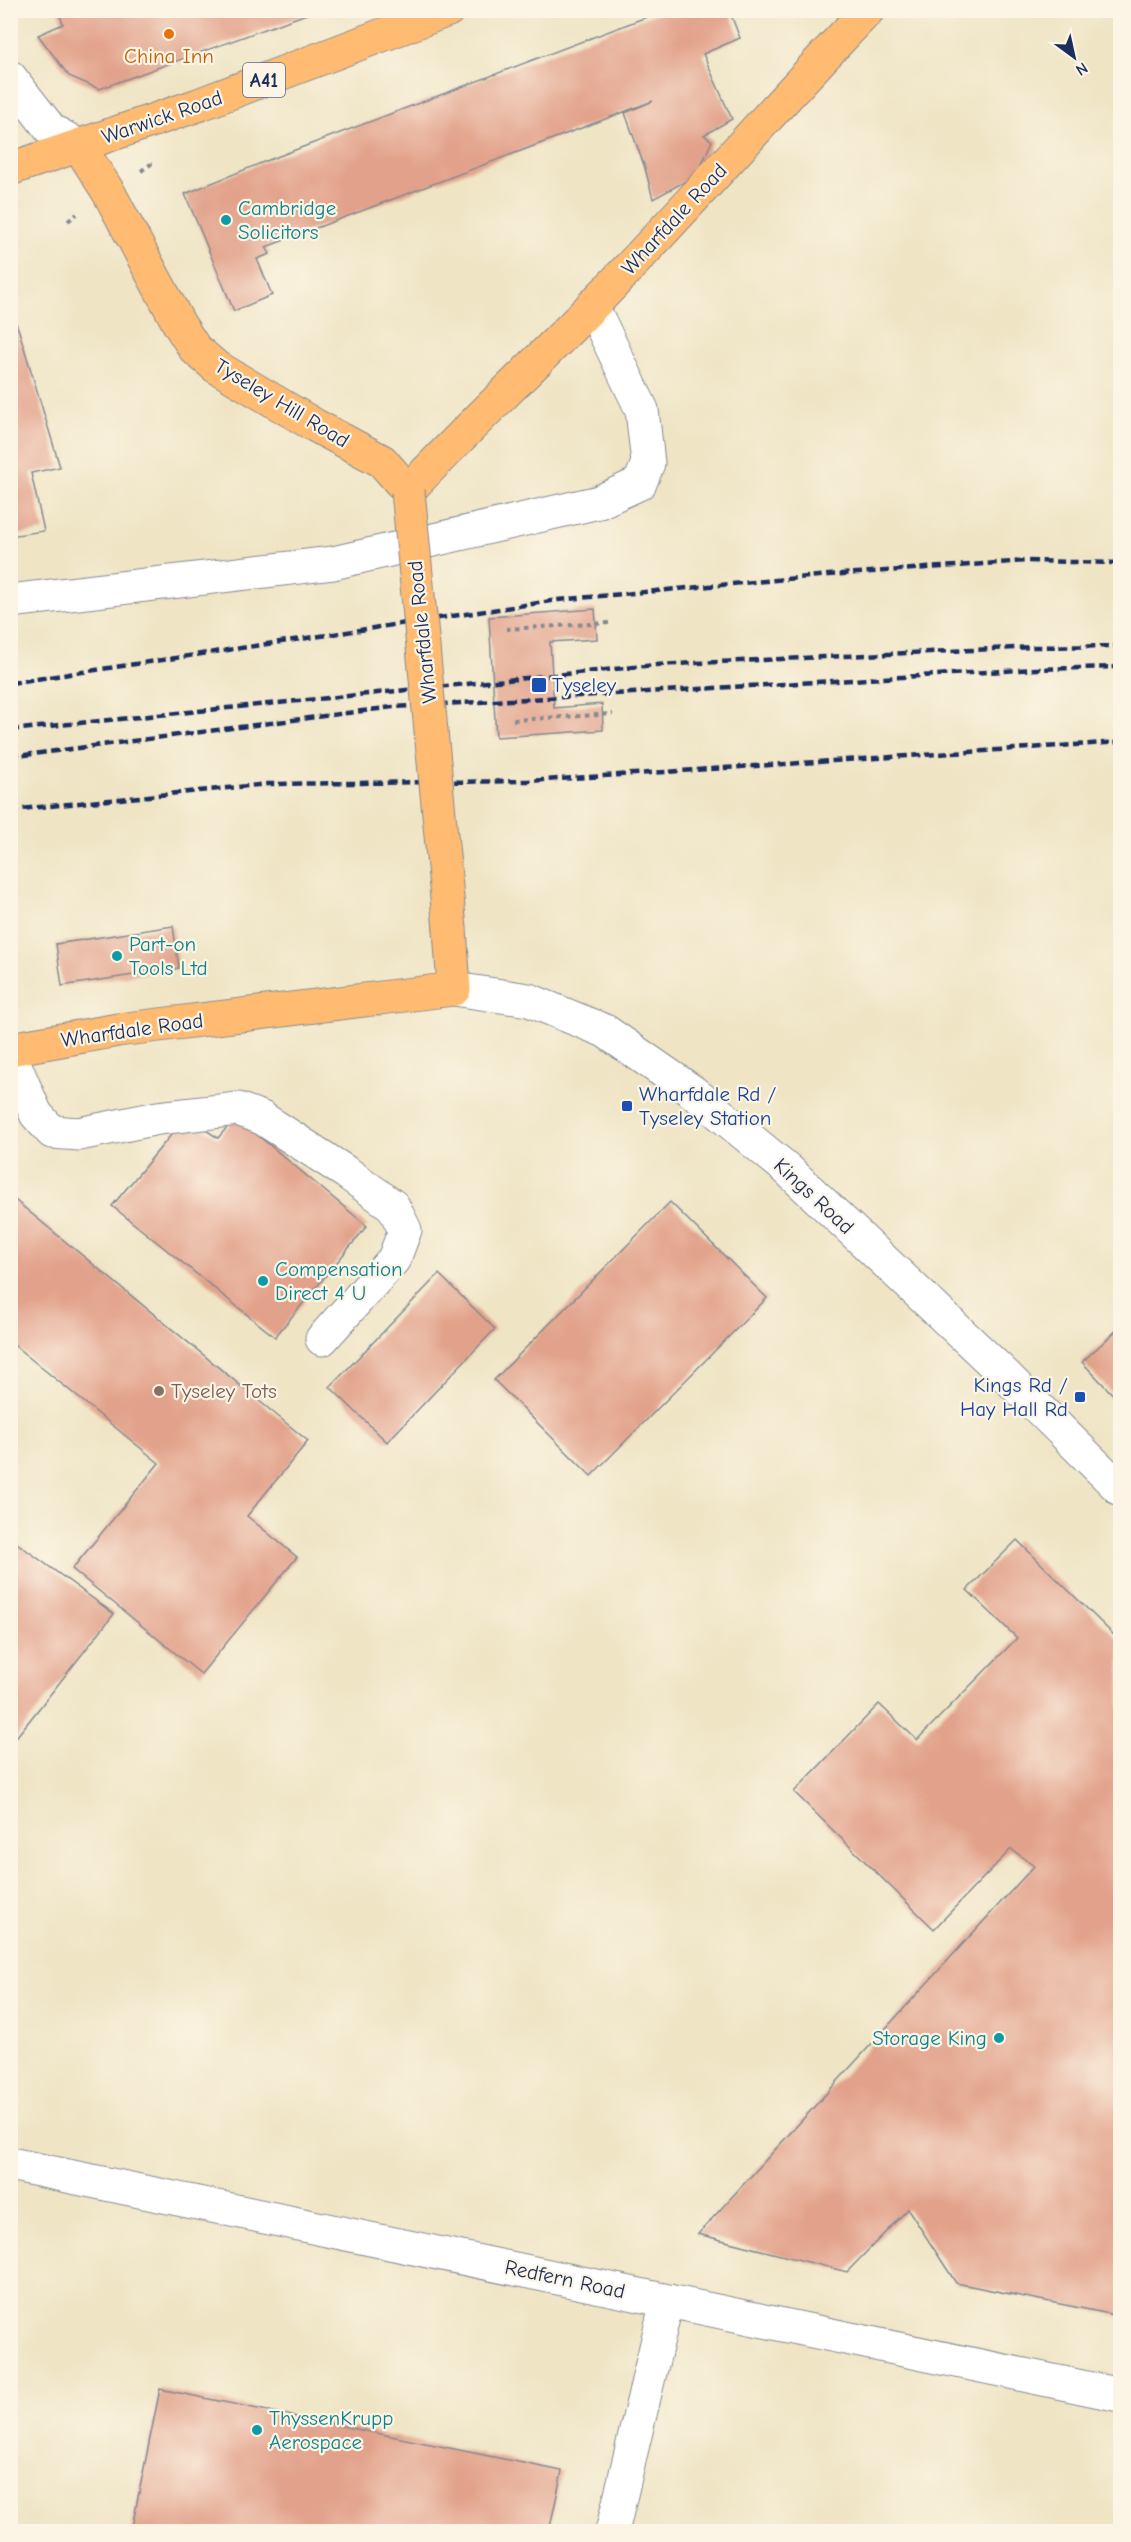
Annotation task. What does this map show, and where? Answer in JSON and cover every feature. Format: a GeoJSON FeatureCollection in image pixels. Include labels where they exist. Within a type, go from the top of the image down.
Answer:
{"type":"FeatureCollection","features":[{"type":"Feature","properties":{"kind":"main road","name":"Warwick Road"},"geometry":{"type":"LineString","coordinates":[[10,169],[198,105],[448,10]]}},
{"type":"Feature","properties":{"kind":"main road","name":"Wharfdale Road"},"geometry":{"type":"LineString","coordinates":[[10,1049],[118,1030],[454,989],[408,491],[592,306],[704,188],[803,77],[868,10]]}},
{"type":"Feature","properties":{"kind":"main road","name":"Tyseley Hill Road"},"geometry":{"type":"LineString","coordinates":[[79,146],[109,193],[179,324],[195,349],[215,366],[316,426],[382,461],[408,491]]}},
{"type":"Feature","properties":{"kind":"street"},"geometry":{"type":"LineString","coordinates":[[10,77],[51,130],[79,146]]}},
{"type":"Feature","properties":{"kind":"street"},"geometry":{"type":"LineString","coordinates":[[10,601],[333,563],[599,502],[640,483],[648,463],[642,410],[592,306]]}},
{"type":"Feature","properties":{"kind":"street","name":"Kings Road"},"geometry":{"type":"LineString","coordinates":[[454,989],[529,1000],[605,1031],[693,1092],[787,1169],[990,1361],[1120,1489]]}},
{"type":"Feature","properties":{"kind":"street"},"geometry":{"type":"LineString","coordinates":[[10,1054],[36,1114],[52,1132],[80,1134],[158,1118],[238,1109],[261,1118],[347,1173],[393,1206],[405,1230],[394,1259],[322,1339]]}},
{"type":"Feature","properties":{"kind":"street","name":"Redfern Road"},"geometry":{"type":"LineString","coordinates":[[10,2164],[231,2208],[1120,2395]]}},
{"type":"Feature","properties":{"kind":"street"},"geometry":{"type":"LineString","coordinates":[[612,2532],[667,2301]]}},
{"type":"Feature","properties":{"kind":"path"},"geometry":{"type":"LineString","coordinates":[[506,629],[609,623]]}},
{"type":"Feature","properties":{"kind":"path"},"geometry":{"type":"LineString","coordinates":[[513,720],[613,714]]}},
{"type":"Feature","properties":{"kind":"building"},"geometry":{"type":"Polygon","coordinates":[[[58,10],[92,10],[93,13],[100,10],[315,11],[99,89],[69,76],[38,35],[63,24],[58,10]]]}},
{"type":"Feature","properties":{"kind":"building"},"geometry":{"type":"Polygon","coordinates":[[[665,10],[729,10],[740,38],[703,54],[732,119],[704,135],[712,141],[697,175],[653,199],[645,168],[625,113],[653,101],[266,247],[270,254],[257,259],[272,295],[234,311],[185,194],[266,161],[665,10]]]}},
{"type":"Feature","properties":{"kind":"building"},"geometry":{"type":"Polygon","coordinates":[[[10,309],[19,331],[60,467],[31,473],[44,531],[10,536],[10,309]]]}},
{"type":"Feature","properties":{"kind":"building"},"geometry":{"type":"Polygon","coordinates":[[[595,609],[597,639],[550,642],[554,708],[602,704],[603,730],[496,737],[489,617],[595,609]]]}},
{"type":"Feature","properties":{"kind":"building","name":"Part-on Tools Ltd"},"geometry":{"type":"Polygon","coordinates":[[[173,926],[179,968],[62,986],[56,944],[173,926]]]}},
{"type":"Feature","properties":{"kind":"building","name":"Compensation Direct 4 U"},"geometry":{"type":"Polygon","coordinates":[[[186,1117],[218,1138],[236,1117],[367,1226],[275,1337],[112,1206],[186,1117]]]}},
{"type":"Feature","properties":{"kind":"building","name":"Tyseley Tots"},"geometry":{"type":"Polygon","coordinates":[[[10,1196],[308,1441],[247,1516],[297,1557],[201,1674],[72,1569],[159,1463],[10,1342],[10,1196]]]}},
{"type":"Feature","properties":{"kind":"building"},"geometry":{"type":"Polygon","coordinates":[[[670,1202],[767,1298],[591,1476],[494,1380],[670,1202]]]}},
{"type":"Feature","properties":{"kind":"building"},"geometry":{"type":"Polygon","coordinates":[[[439,1274],[495,1329],[387,1442],[330,1387],[439,1274]]]}},
{"type":"Feature","properties":{"kind":"building"},"geometry":{"type":"Polygon","coordinates":[[[1118,1329],[1120,1332],[1120,1402],[1082,1362],[1118,1329]]]}},
{"type":"Feature","properties":{"kind":"building"},"geometry":{"type":"Polygon","coordinates":[[[10,1538],[114,1614],[10,1745],[10,1538]]]}},
{"type":"Feature","properties":{"kind":"building","name":"Storage King"},"geometry":{"type":"Polygon","coordinates":[[[1017,1540],[1120,1641],[1120,2316],[956,2283],[908,2209],[847,2272],[698,2234],[1034,1866],[1011,1849],[934,1929],[794,1792],[879,1704],[917,1740],[1017,1638],[967,1590],[1017,1540]]]}},
{"type":"Feature","properties":{"kind":"building","name":"ThyssenKrupp Aerospace"},"geometry":{"type":"Polygon","coordinates":[[[160,2389],[562,2471],[549,2532],[131,2532],[160,2389]]]}},
{"type":"Feature","properties":{"kind":"railway"},"geometry":{"type":"LineString","coordinates":[[10,683],[558,600],[829,575],[1026,561],[1120,563]]}},
{"type":"Feature","properties":{"kind":"railway"},"geometry":{"type":"LineString","coordinates":[[10,730],[655,665],[1035,647],[1120,646]]}},
{"type":"Feature","properties":{"kind":"railway"},"geometry":{"type":"LineString","coordinates":[[10,757],[393,707],[1037,669],[1120,667]]}},
{"type":"Feature","properties":{"kind":"railway"},"geometry":{"type":"LineString","coordinates":[[10,810],[268,784],[528,781],[1120,742]]}},
{"type":"Feature","properties":{"kind":"place","name":"China Inn"},"geometry":{"type":"Point","coordinates":[169,34]}},
{"type":"Feature","properties":{"kind":"place","name":"Cambridge Solicitors"},"geometry":{"type":"Point","coordinates":[226,220]}},
{"type":"Feature","properties":{"kind":"place","name":"Tyseley"},"geometry":{"type":"Point","coordinates":[539,685]}},
{"type":"Feature","properties":{"kind":"place","name":"Part-on Tools Ltd"},"geometry":{"type":"Point","coordinates":[117,956]}},
{"type":"Feature","properties":{"kind":"place","name":"Wharfdale Rd / Tyseley Station"},"geometry":{"type":"Point","coordinates":[627,1106]}},
{"type":"Feature","properties":{"kind":"place","name":"Compensation Direct 4 U"},"geometry":{"type":"Point","coordinates":[263,1281]}},
{"type":"Feature","properties":{"kind":"place","name":"Tyseley Tots"},"geometry":{"type":"Point","coordinates":[159,1391]}},
{"type":"Feature","properties":{"kind":"place","name":"Kings Rd / Hay Hall Rd"},"geometry":{"type":"Point","coordinates":[1080,1397]}},
{"type":"Feature","properties":{"kind":"place","name":"Storage King"},"geometry":{"type":"Point","coordinates":[999,2038]}},
{"type":"Feature","properties":{"kind":"place","name":"ThyssenKrupp Aerospace"},"geometry":{"type":"Point","coordinates":[257,2430]}}]}
